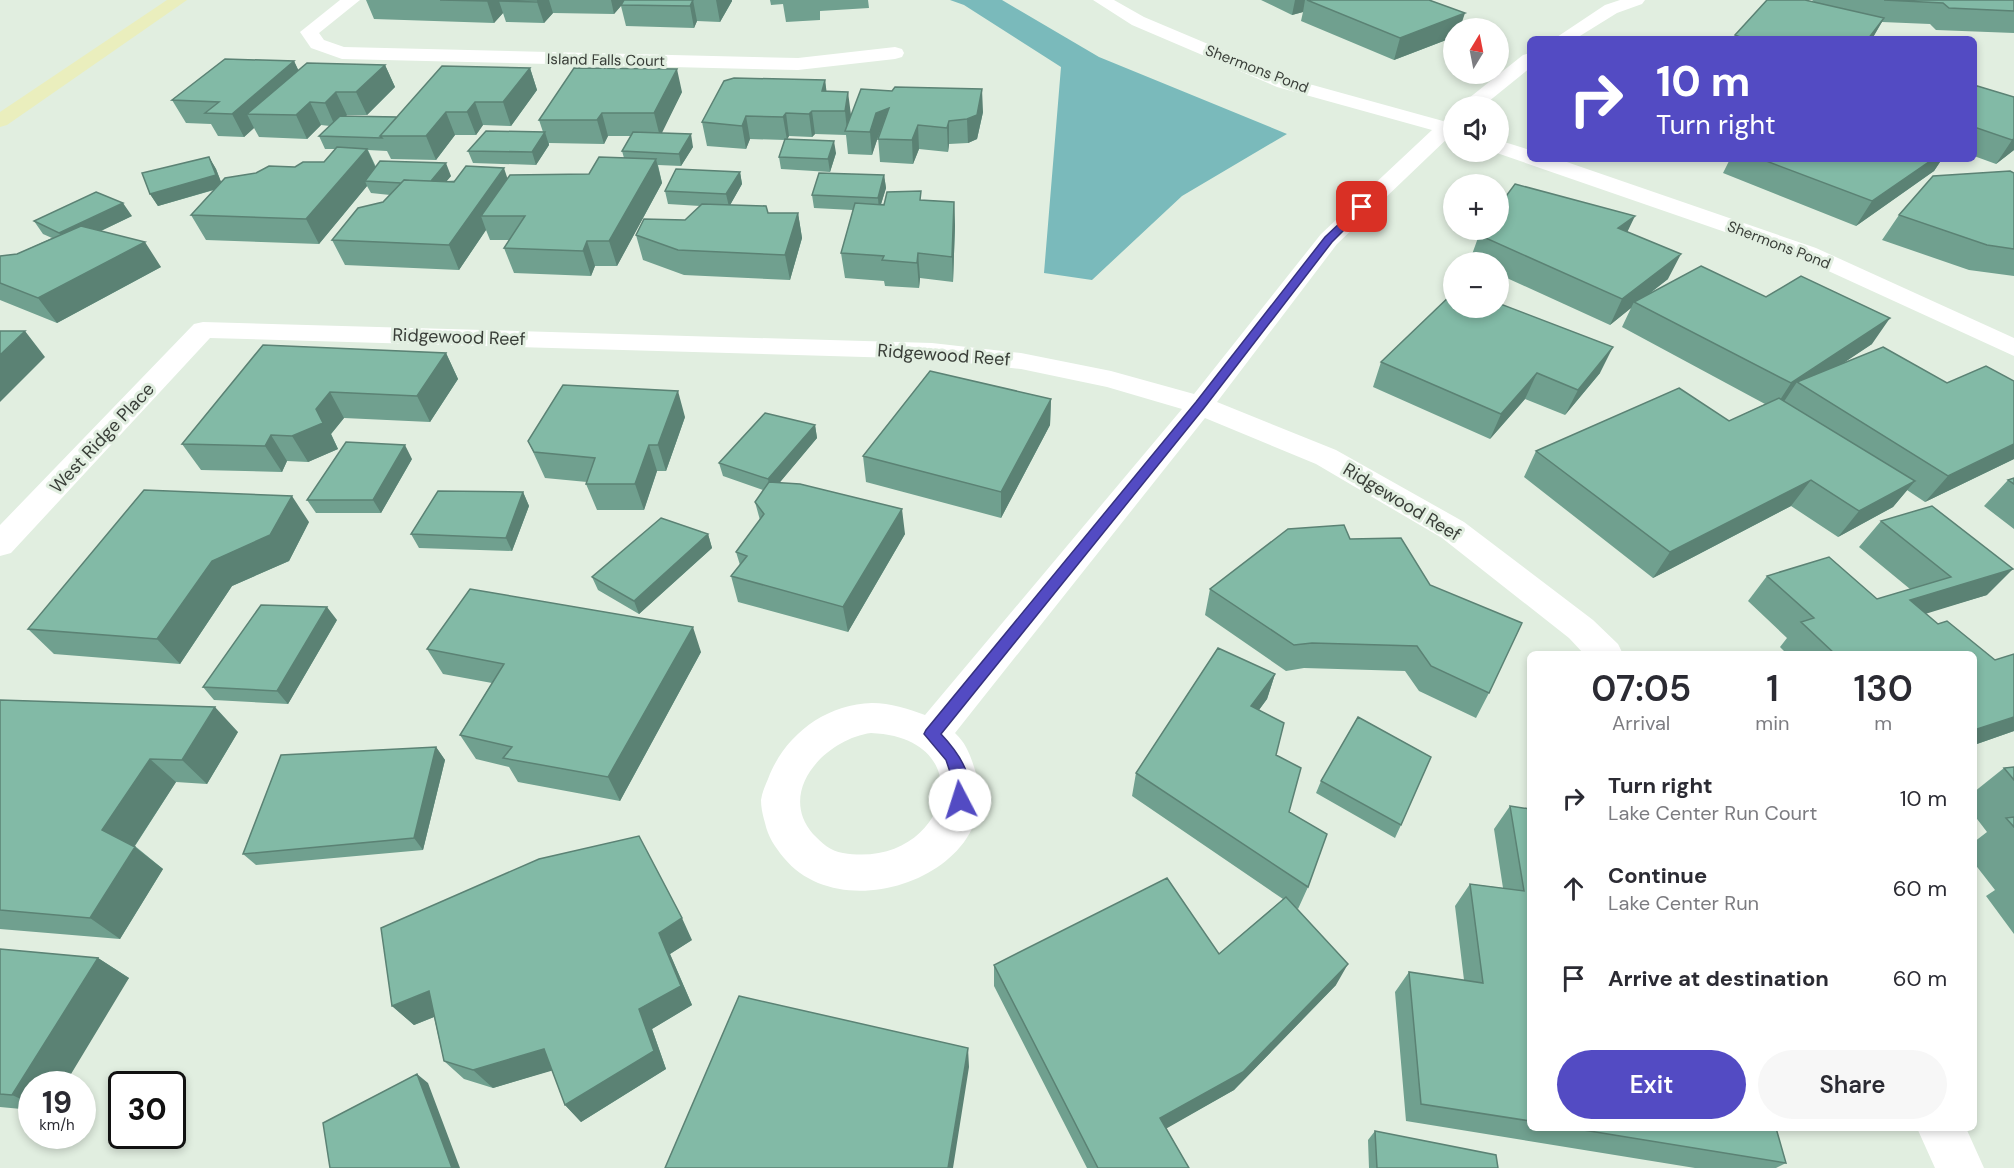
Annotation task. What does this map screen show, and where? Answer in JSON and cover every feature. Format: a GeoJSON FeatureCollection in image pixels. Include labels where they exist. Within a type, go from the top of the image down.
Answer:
{"type":"FeatureCollection","features":[{"type":"Feature","properties":{"kind":"main road"},"geometry":{"type":"LineString","coordinates":[[0,121],[178,0]]}},
{"type":"Feature","properties":{"kind":"street","name":"Island Falls Court"},"geometry":{"type":"LineString","coordinates":[[351,0],[309,32],[317,44],[342,53],[798,64],[895,53]]}},
{"type":"Feature","properties":{"kind":"street","name":"Shermons Pond"},"geometry":{"type":"LineString","coordinates":[[1102,0],[1138,21],[1284,83],[1443,124]]}},
{"type":"Feature","properties":{"kind":"street"},"geometry":{"type":"LineString","coordinates":[[1568,36],[1611,9],[1636,0]]}},
{"type":"Feature","properties":{"kind":"street"},"geometry":{"type":"LineString","coordinates":[[1484,96],[1527,61]]}},
{"type":"Feature","properties":{"kind":"street"},"geometry":{"type":"LineString","coordinates":[[932,734],[1200,405],[1329,240],[1443,133]]}},
{"type":"Feature","properties":{"kind":"street"},"geometry":{"type":"LineString","coordinates":[[1509,149],[1527,155]]}},
{"type":"Feature","properties":{"kind":"street","name":"Shermons Pond"},"geometry":{"type":"LineString","coordinates":[[1546,162],[1809,253],[2014,348]]}},
{"type":"Feature","properties":{"kind":"street","name":"Ridgewood Reef"},"geometry":{"type":"LineString","coordinates":[[203,330],[932,351],[1032,363],[1111,379],[1200,405],[1326,457],[1453,530],[1581,629],[1603,651]]}},
{"type":"Feature","properties":{"kind":"street","name":"West Ridge Place"},"geometry":{"type":"LineString","coordinates":[[0,545],[203,330]]}},
{"type":"Feature","properties":{"kind":"street"},"geometry":{"type":"LineString","coordinates":[[870,718],[902,721],[932,734],[952,756],[962,784],[958,815],[939,843],[910,865],[874,875],[838,872],[806,856],[787,831],[780,801],[788,771],[808,745],[836,727],[870,718]]}},
{"type":"Feature","properties":{"kind":"street"},"geometry":{"type":"LineString","coordinates":[[1942,1131],[1960,1168]]}},
{"type":"Feature","properties":{"kind":"water"},"geometry":{"type":"Polygon","coordinates":[[[950,0],[1002,0],[1099,57],[1287,134],[1182,196],[1092,280],[1044,273],[1061,67],[964,5],[950,0]]]}},
{"type":"Feature","properties":{"kind":"building"},"geometry":{"type":"Polygon","coordinates":[[[440,0],[488,0],[487,1],[440,0]]]}},
{"type":"Feature","properties":{"kind":"building"},"geometry":{"type":"Polygon","coordinates":[[[500,0],[539,0],[537,2],[500,0]]]}},
{"type":"Feature","properties":{"kind":"building"},"geometry":{"type":"Polygon","coordinates":[[[624,0],[693,0],[690,6],[621,5],[624,0]]]}},
{"type":"Feature","properties":{"kind":"building"},"geometry":{"type":"Polygon","coordinates":[[[1307,0],[1429,0],[1465,13],[1452,18],[1443,18],[1443,21],[1400,38],[1307,0]]]}},
{"type":"Feature","properties":{"kind":"building"},"geometry":{"type":"Polygon","coordinates":[[[1767,0],[1805,0],[1884,18],[1870,36],[1735,35],[1767,0]]]}},
{"type":"Feature","properties":{"kind":"building"},"geometry":{"type":"Polygon","coordinates":[[[1884,0],[2014,0],[2014,11],[1949,8],[1943,3],[1884,0]]]}},
{"type":"Feature","properties":{"kind":"building"},"geometry":{"type":"Polygon","coordinates":[[[225,59],[294,61],[232,114],[205,113],[219,102],[172,100],[225,59]]]}},
{"type":"Feature","properties":{"kind":"building"},"geometry":{"type":"Polygon","coordinates":[[[307,63],[385,65],[356,92],[336,92],[325,103],[310,102],[296,115],[247,114],[307,63]]]}},
{"type":"Feature","properties":{"kind":"building"},"geometry":{"type":"Polygon","coordinates":[[[442,66],[530,68],[503,102],[475,102],[467,112],[446,112],[426,136],[380,136],[442,66]]]}},
{"type":"Feature","properties":{"kind":"building"},"geometry":{"type":"Polygon","coordinates":[[[574,68],[677,69],[654,113],[602,113],[597,120],[539,120],[574,68]]]}},
{"type":"Feature","properties":{"kind":"building"},"geometry":{"type":"Polygon","coordinates":[[[734,78],[825,80],[822,91],[848,92],[845,111],[786,113],[783,117],[746,116],[742,126],[702,122],[724,81],[734,78]]]}},
{"type":"Feature","properties":{"kind":"building"},"geometry":{"type":"Polygon","coordinates":[[[1977,86],[2014,97],[2014,139],[1977,128],[1977,86]]]}},
{"type":"Feature","properties":{"kind":"building"},"geometry":{"type":"Polygon","coordinates":[[[895,87],[982,89],[977,115],[967,119],[949,121],[947,128],[918,125],[912,140],[878,139],[889,108],[876,113],[870,132],[845,131],[861,89],[892,91],[895,87]]]}},
{"type":"Feature","properties":{"kind":"building"},"geometry":{"type":"Polygon","coordinates":[[[340,116],[397,117],[380,136],[382,138],[319,136],[340,116]]]}},
{"type":"Feature","properties":{"kind":"building"},"geometry":{"type":"Polygon","coordinates":[[[486,131],[545,132],[532,152],[468,151],[486,131]]]}},
{"type":"Feature","properties":{"kind":"building"},"geometry":{"type":"Polygon","coordinates":[[[633,132],[691,134],[679,154],[622,151],[633,132]]]}},
{"type":"Feature","properties":{"kind":"building"},"geometry":{"type":"Polygon","coordinates":[[[785,139],[834,141],[828,159],[779,157],[785,139]]]}},
{"type":"Feature","properties":{"kind":"building"},"geometry":{"type":"Polygon","coordinates":[[[337,147],[367,149],[306,219],[191,215],[225,178],[256,173],[269,166],[295,167],[303,162],[324,162],[337,147]]]}},
{"type":"Feature","properties":{"kind":"building"},"geometry":{"type":"Polygon","coordinates":[[[209,157],[216,175],[150,194],[142,173],[209,157]]]}},
{"type":"Feature","properties":{"kind":"building"},"geometry":{"type":"Polygon","coordinates":[[[599,157],[656,159],[609,241],[587,241],[583,251],[504,248],[525,216],[481,216],[510,175],[589,174],[599,157]]]}},
{"type":"Feature","properties":{"kind":"building"},"geometry":{"type":"Polygon","coordinates":[[[380,161],[446,163],[431,181],[404,180],[401,183],[365,181],[380,161]]]}},
{"type":"Feature","properties":{"kind":"building"},"geometry":{"type":"Polygon","coordinates":[[[1769,162],[1929,162],[1872,201],[1769,162]]]}},
{"type":"Feature","properties":{"kind":"building"},"geometry":{"type":"Polygon","coordinates":[[[466,166],[504,168],[449,245],[332,240],[358,208],[383,202],[404,180],[454,182],[466,166]]]}},
{"type":"Feature","properties":{"kind":"building"},"geometry":{"type":"Polygon","coordinates":[[[676,169],[740,172],[726,194],[665,191],[676,169]]]}},
{"type":"Feature","properties":{"kind":"building"},"geometry":{"type":"Polygon","coordinates":[[[2010,171],[2014,173],[2014,249],[1987,245],[1899,215],[1933,176],[2010,171]]]}},
{"type":"Feature","properties":{"kind":"building"},"geometry":{"type":"Polygon","coordinates":[[[819,173],[884,175],[878,198],[812,195],[819,173]]]}},
{"type":"Feature","properties":{"kind":"building"},"geometry":{"type":"Polygon","coordinates":[[[1515,184],[1635,216],[1618,228],[1681,254],[1622,299],[1490,240],[1509,240],[1509,192],[1515,184]]]}},
{"type":"Feature","properties":{"kind":"building"},"geometry":{"type":"Polygon","coordinates":[[[921,191],[920,200],[954,202],[952,257],[918,253],[917,263],[882,260],[884,256],[841,253],[855,203],[884,205],[887,192],[921,191]]]}},
{"type":"Feature","properties":{"kind":"building"},"geometry":{"type":"Polygon","coordinates":[[[96,192],[123,203],[59,233],[34,221],[96,192]]]}},
{"type":"Feature","properties":{"kind":"building"},"geometry":{"type":"Polygon","coordinates":[[[702,204],[766,206],[768,213],[798,213],[785,255],[678,250],[636,235],[644,219],[685,220],[702,204]]]}},
{"type":"Feature","properties":{"kind":"building"},"geometry":{"type":"Polygon","coordinates":[[[81,226],[145,242],[38,298],[0,283],[0,256],[17,254],[81,226]]]}},
{"type":"Feature","properties":{"kind":"building"},"geometry":{"type":"Polygon","coordinates":[[[1701,266],[1766,297],[1801,276],[1890,318],[1791,383],[1634,302],[1701,266]]]}},
{"type":"Feature","properties":{"kind":"building"},"geometry":{"type":"Polygon","coordinates":[[[1443,303],[1443,318],[1509,318],[1509,307],[1613,347],[1578,390],[1537,373],[1501,414],[1381,362],[1443,303]]]}},
{"type":"Feature","properties":{"kind":"building"},"geometry":{"type":"Polygon","coordinates":[[[0,331],[25,331],[0,355],[0,331]]]}},
{"type":"Feature","properties":{"kind":"building"},"geometry":{"type":"Polygon","coordinates":[[[263,345],[446,353],[417,396],[330,392],[316,409],[323,423],[292,436],[271,435],[265,446],[182,444],[263,345]]]}},
{"type":"Feature","properties":{"kind":"building"},"geometry":{"type":"Polygon","coordinates":[[[1883,347],[1947,383],[1986,366],[2014,381],[2014,444],[1948,476],[1797,382],[1883,347]]]}},
{"type":"Feature","properties":{"kind":"building"},"geometry":{"type":"Polygon","coordinates":[[[930,371],[1051,399],[1001,492],[863,456],[930,371]]]}},
{"type":"Feature","properties":{"kind":"building"},"geometry":{"type":"Polygon","coordinates":[[[563,385],[678,391],[658,445],[649,445],[635,484],[586,484],[595,458],[534,452],[528,441],[563,385]]]}},
{"type":"Feature","properties":{"kind":"building"},"geometry":{"type":"Polygon","coordinates":[[[1679,388],[1729,421],[1779,398],[1915,481],[1859,511],[1811,480],[1670,552],[1536,451],[1679,388]]]}},
{"type":"Feature","properties":{"kind":"building"},"geometry":{"type":"Polygon","coordinates":[[[765,413],[815,425],[768,479],[719,463],[765,413]]]}},
{"type":"Feature","properties":{"kind":"building"},"geometry":{"type":"Polygon","coordinates":[[[346,442],[405,445],[373,500],[307,500],[346,442]]]}},
{"type":"Feature","properties":{"kind":"building"},"geometry":{"type":"Polygon","coordinates":[[[769,482],[800,484],[902,509],[843,607],[731,576],[747,556],[736,552],[764,514],[755,502],[769,482]]]}},
{"type":"Feature","properties":{"kind":"building"},"geometry":{"type":"Polygon","coordinates":[[[144,490],[292,496],[270,535],[212,561],[157,639],[28,629],[144,490]]]}},
{"type":"Feature","properties":{"kind":"building"},"geometry":{"type":"Polygon","coordinates":[[[438,491],[523,492],[506,538],[411,534],[438,491]]]}},
{"type":"Feature","properties":{"kind":"building"},"geometry":{"type":"Polygon","coordinates":[[[1932,506],[2013,569],[1910,600],[1938,624],[1947,621],[1995,660],[2014,654],[2014,717],[1977,729],[1977,651],[1832,651],[1801,622],[1814,618],[1767,576],[1829,557],[1877,599],[1951,577],[1881,521],[1932,506]]]}},
{"type":"Feature","properties":{"kind":"building"},"geometry":{"type":"Polygon","coordinates":[[[661,518],[708,534],[634,601],[592,577],[661,518]]]}},
{"type":"Feature","properties":{"kind":"building"},"geometry":{"type":"Polygon","coordinates":[[[1344,525],[1350,539],[1401,538],[1430,585],[1522,623],[1489,693],[1431,666],[1417,646],[1312,643],[1294,645],[1210,589],[1288,529],[1344,525]]]}},
{"type":"Feature","properties":{"kind":"building"},"geometry":{"type":"Polygon","coordinates":[[[470,589],[693,627],[608,777],[503,758],[512,747],[460,735],[504,664],[427,649],[470,589]]]}},
{"type":"Feature","properties":{"kind":"building"},"geometry":{"type":"Polygon","coordinates":[[[261,605],[327,607],[277,691],[203,687],[261,605]]]}},
{"type":"Feature","properties":{"kind":"building"},"geometry":{"type":"Polygon","coordinates":[[[1218,648],[1275,674],[1251,706],[1284,723],[1276,755],[1301,768],[1289,812],[1327,834],[1308,887],[1136,773],[1218,648]]]}},
{"type":"Feature","properties":{"kind":"building"},"geometry":{"type":"Polygon","coordinates":[[[0,700],[215,707],[182,760],[150,759],[102,830],[135,847],[90,918],[0,910],[0,700]]]}},
{"type":"Feature","properties":{"kind":"building"},"geometry":{"type":"Polygon","coordinates":[[[1358,717],[1431,757],[1401,825],[1321,781],[1358,717]]]}},
{"type":"Feature","properties":{"kind":"building"},"geometry":{"type":"Polygon","coordinates":[[[436,747],[414,838],[243,854],[281,755],[436,747]]]}},
{"type":"Feature","properties":{"kind":"building"},"geometry":{"type":"Polygon","coordinates":[[[2014,767],[2014,780],[2004,768],[2014,767]]]}},
{"type":"Feature","properties":{"kind":"building"},"geometry":{"type":"Polygon","coordinates":[[[1510,806],[1527,809],[1527,1121],[1421,1104],[1409,972],[1483,983],[1470,884],[1524,891],[1510,806]]]}},
{"type":"Feature","properties":{"kind":"building"},"geometry":{"type":"Polygon","coordinates":[[[2014,817],[2014,827],[2006,818],[2014,817]]]}},
{"type":"Feature","properties":{"kind":"building"},"geometry":{"type":"Polygon","coordinates":[[[639,836],[682,918],[659,933],[681,986],[639,1009],[654,1051],[565,1105],[544,1049],[473,1070],[444,1061],[429,991],[392,1006],[381,928],[539,859],[639,836]]]}},
{"type":"Feature","properties":{"kind":"building"},"geometry":{"type":"Polygon","coordinates":[[[1167,878],[1219,954],[1286,897],[1348,964],[1243,1072],[1160,1118],[1189,1168],[1098,1168],[994,965],[1167,878]]]}},
{"type":"Feature","properties":{"kind":"building"},"geometry":{"type":"Polygon","coordinates":[[[0,949],[98,958],[27,1071],[18,1071],[18,1085],[12,1095],[0,1094],[0,949]]]}},
{"type":"Feature","properties":{"kind":"building"},"geometry":{"type":"Polygon","coordinates":[[[739,996],[968,1048],[948,1168],[665,1168],[739,996]]]}},
{"type":"Feature","properties":{"kind":"building"},"geometry":{"type":"Polygon","coordinates":[[[417,1074],[452,1168],[330,1168],[323,1123],[417,1074]]]}},
{"type":"Feature","properties":{"kind":"building"},"geometry":{"type":"Polygon","coordinates":[[[1375,1131],[1496,1155],[1498,1168],[1377,1168],[1375,1131]]]}},
{"type":"Feature","properties":{"kind":"building"},"geometry":{"type":"Polygon","coordinates":[[[1589,1131],[1777,1131],[1786,1163],[1589,1131]]]}},
{"type":"Feature","properties":{"kind":"route"},"geometry":{"type":"LineString","coordinates":[[960,800],[962,784],[952,756],[932,734],[1200,405],[1329,240],[1362,207]]}}]}
